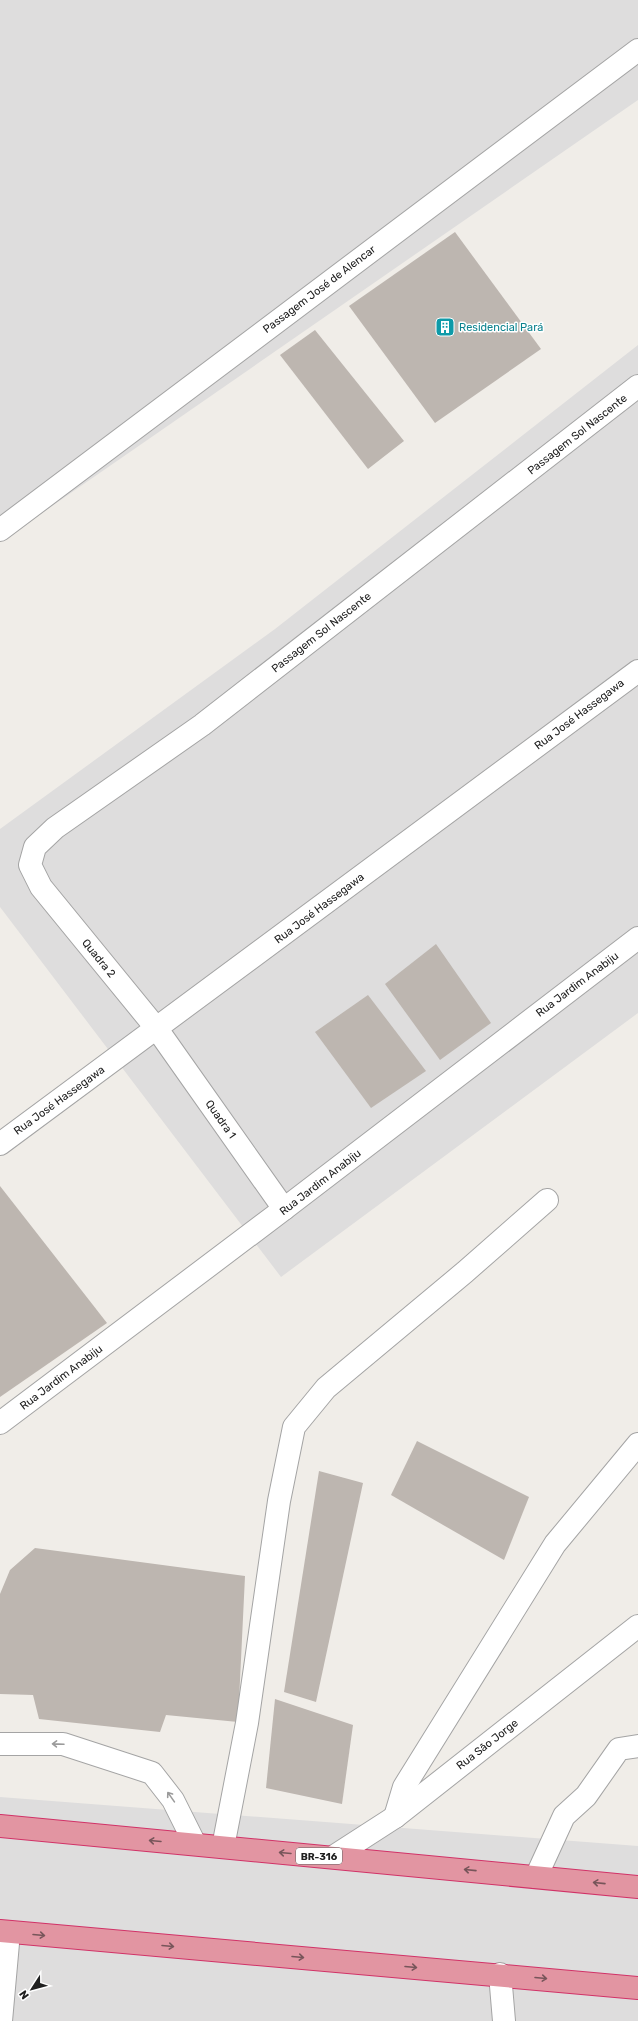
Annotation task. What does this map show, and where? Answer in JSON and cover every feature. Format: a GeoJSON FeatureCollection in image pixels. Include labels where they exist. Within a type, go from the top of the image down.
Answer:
{"type":"FeatureCollection","features":[{"type":"Feature","properties":{"kind":"highway","name":"BR-316"},"geometry":{"type":"LineString","coordinates":[[0,1826],[638,1887]]}},
{"type":"Feature","properties":{"kind":"highway"},"geometry":{"type":"LineString","coordinates":[[4,1931],[500,1974],[638,1988]]}},
{"type":"Feature","properties":{"kind":"street","name":"Passagem José de Alencar"},"geometry":{"type":"LineString","coordinates":[[0,530],[638,50]]}},
{"type":"Feature","properties":{"kind":"street","name":"Passagem Sol Nascente"},"geometry":{"type":"LineString","coordinates":[[41,887],[30,865],[35,847],[55,828],[202,725],[638,386]]}},
{"type":"Feature","properties":{"kind":"street","name":"Rua José Hassegawa"},"geometry":{"type":"LineString","coordinates":[[0,1144],[638,671]]}},
{"type":"Feature","properties":{"kind":"street","name":"Quadra 2"},"geometry":{"type":"LineString","coordinates":[[41,887],[157,1029]]}},
{"type":"Feature","properties":{"kind":"street","name":"Rua Jardim Anabiju"},"geometry":{"type":"LineString","coordinates":[[0,1424],[638,938]]}},
{"type":"Feature","properties":{"kind":"street","name":"Quadra 1"},"geometry":{"type":"LineString","coordinates":[[157,1029],[284,1209]]}},
{"type":"Feature","properties":{"kind":"street"},"geometry":{"type":"LineString","coordinates":[[223,1847],[247,1723],[279,1501],[294,1427],[326,1388],[465,1272],[547,1200]]}},
{"type":"Feature","properties":{"kind":"street"},"geometry":{"type":"LineString","coordinates":[[395,1817],[404,1786],[555,1544],[638,1444]]}},
{"type":"Feature","properties":{"kind":"street","name":"Rua São Jorge"},"geometry":{"type":"LineString","coordinates":[[332,1857],[395,1817],[638,1626]]}},
{"type":"Feature","properties":{"kind":"street"},"geometry":{"type":"LineString","coordinates":[[0,1744],[63,1744],[152,1773],[174,1800],[195,1844]]}},
{"type":"Feature","properties":{"kind":"street"},"geometry":{"type":"LineString","coordinates":[[536,1877],[564,1816],[586,1796],[619,1749],[638,1746]]}},
{"type":"Feature","properties":{"kind":"street"},"geometry":{"type":"LineString","coordinates":[[1,2021],[4,1931]]}},
{"type":"Feature","properties":{"kind":"street"},"geometry":{"type":"LineString","coordinates":[[500,1974],[504,2021]]}},
{"type":"Feature","properties":{"kind":"shaded area"},"geometry":{"type":"Polygon","coordinates":[[[0,0],[638,0],[638,100],[0,542],[0,0]]]}},
{"type":"Feature","properties":{"kind":"shaded area"},"geometry":{"type":"Polygon","coordinates":[[[638,345],[638,1013],[281,1277],[0,907],[0,829],[275,629],[638,345]]]}},
{"type":"Feature","properties":{"kind":"shaded area"},"geometry":{"type":"Polygon","coordinates":[[[0,1797],[638,1846],[638,2021],[0,2021],[0,1797]]]}},
{"type":"Feature","properties":{"kind":"building","name":"Residencial Pará"},"geometry":{"type":"Polygon","coordinates":[[[455,232],[541,349],[435,423],[349,306],[455,232]]]}},
{"type":"Feature","properties":{"kind":"building"},"geometry":{"type":"Polygon","coordinates":[[[315,330],[404,441],[368,469],[280,355],[315,330]]]}},
{"type":"Feature","properties":{"kind":"building"},"geometry":{"type":"Polygon","coordinates":[[[436,944],[491,1023],[440,1060],[385,984],[436,944]]]}},
{"type":"Feature","properties":{"kind":"building"},"geometry":{"type":"Polygon","coordinates":[[[368,995],[426,1071],[371,1108],[315,1032],[368,995]]]}},
{"type":"Feature","properties":{"kind":"building"},"geometry":{"type":"Polygon","coordinates":[[[0,1186],[107,1323],[0,1397],[0,1186]]]}},
{"type":"Feature","properties":{"kind":"building"},"geometry":{"type":"Polygon","coordinates":[[[417,1441],[529,1497],[504,1560],[391,1495],[417,1441]]]}},
{"type":"Feature","properties":{"kind":"building"},"geometry":{"type":"Polygon","coordinates":[[[319,1471],[363,1483],[316,1702],[284,1692],[319,1471]]]}},
{"type":"Feature","properties":{"kind":"building"},"geometry":{"type":"Polygon","coordinates":[[[35,1548],[245,1576],[238,1722],[166,1715],[160,1732],[39,1719],[33,1695],[0,1694],[0,1594],[10,1570],[35,1548]]]}},
{"type":"Feature","properties":{"kind":"building"},"geometry":{"type":"Polygon","coordinates":[[[275,1699],[353,1725],[342,1804],[266,1788],[275,1699]]]}},
{"type":"Feature","properties":{"kind":"place","name":"Residencial Pará"},"geometry":{"type":"Point","coordinates":[445,327]}}]}
